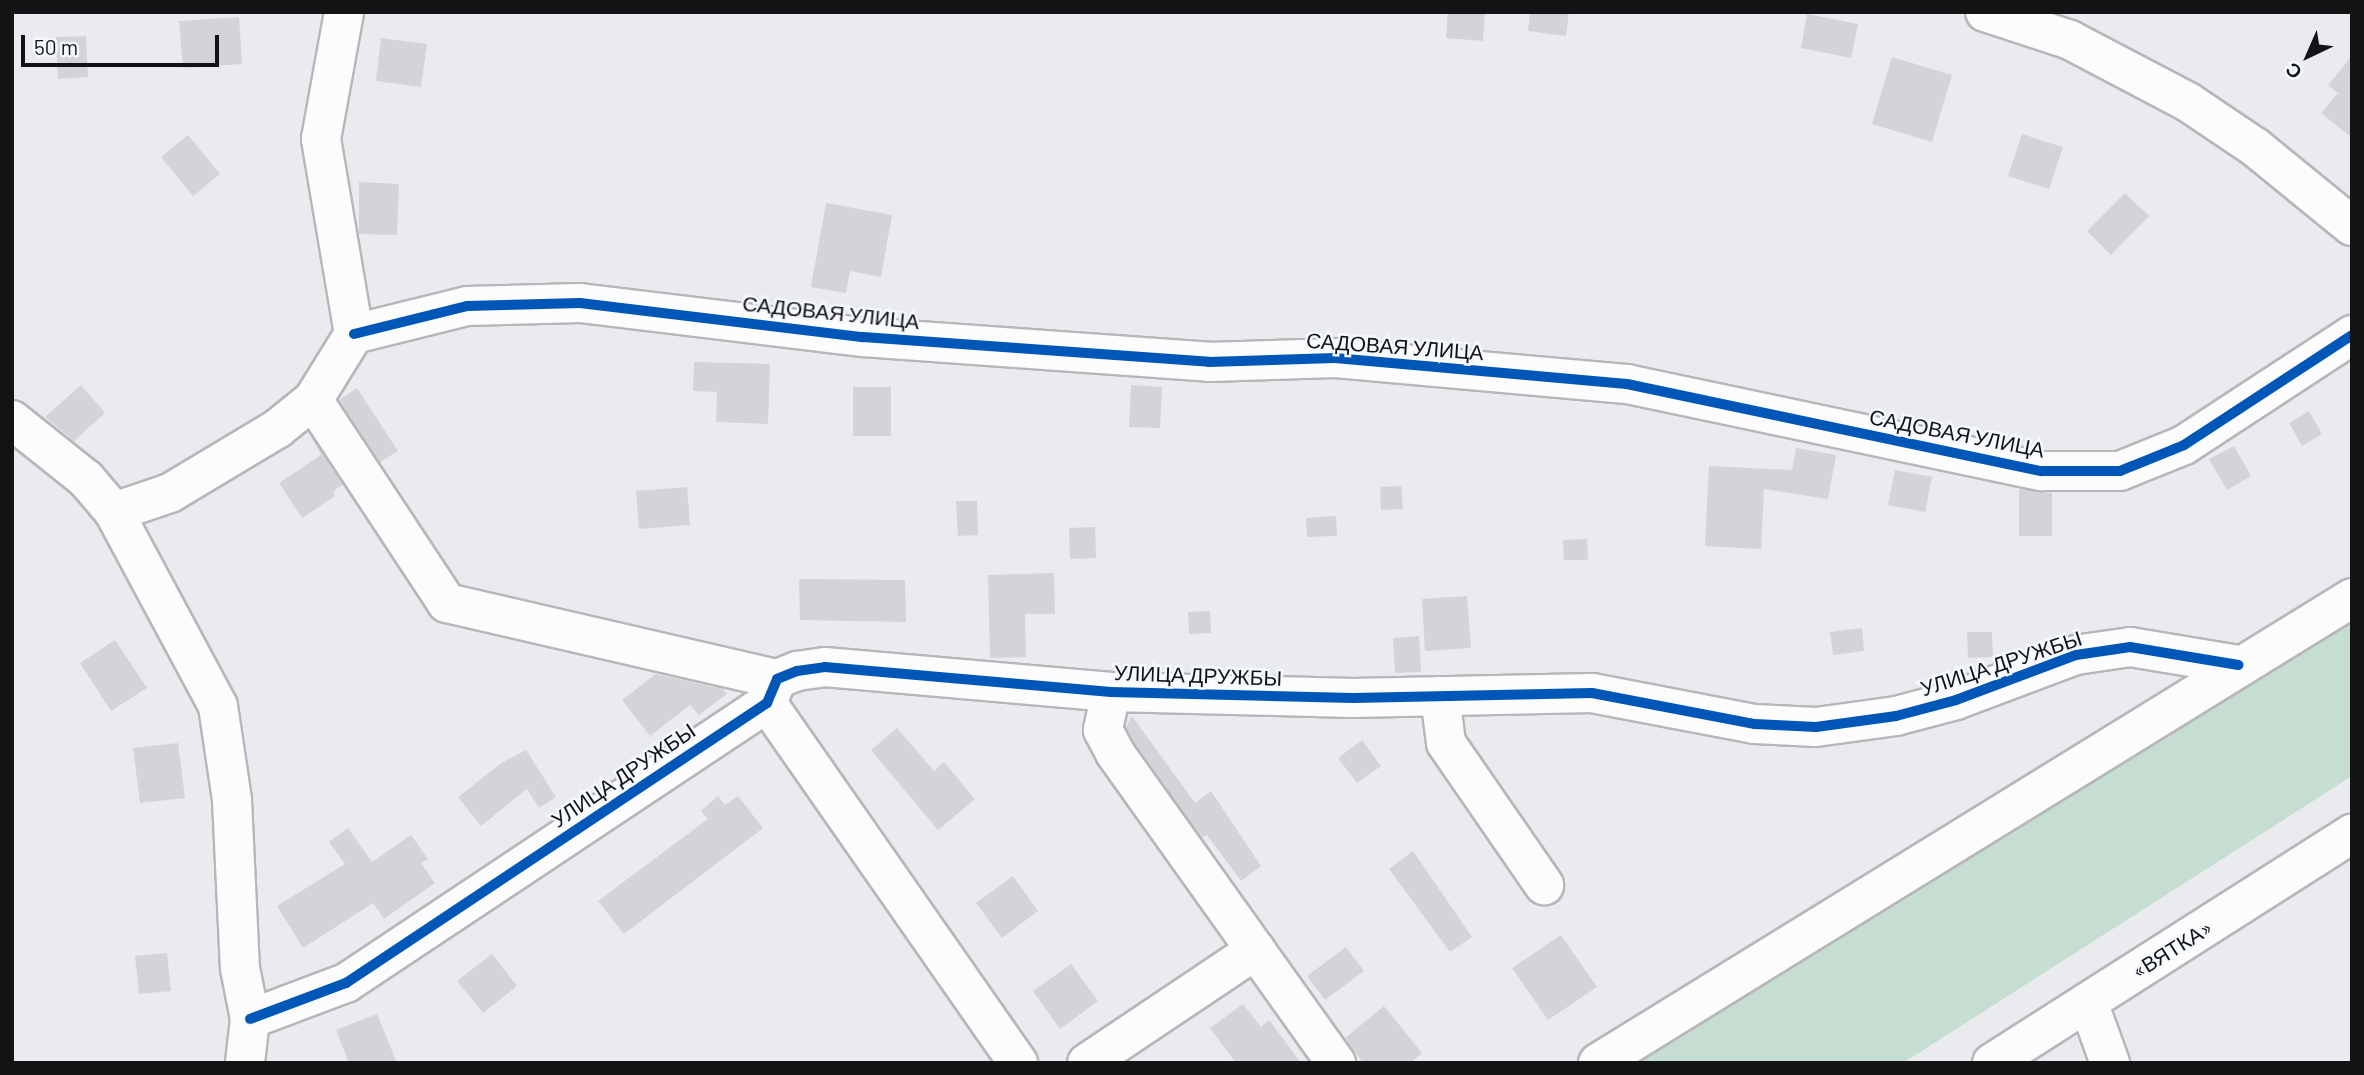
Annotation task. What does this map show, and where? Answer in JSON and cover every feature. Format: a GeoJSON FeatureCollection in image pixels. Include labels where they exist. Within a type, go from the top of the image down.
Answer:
{"type":"FeatureCollection","features":[{"type":"Feature","properties":{"kind":"street"},"geometry":{"type":"LineString","coordinates":[[114,512],[170,493],[277,429],[313,400],[354,334],[321,139],[344,12]]}},
{"type":"Feature","properties":{"kind":"street"},"geometry":{"type":"LineString","coordinates":[[1985,12],[2070,40],[2188,102],[2255,147],[2352,226]]}},
{"type":"Feature","properties":{"kind":"street","name":"САДОВАЯ УЛИЦА"},"geometry":{"type":"LineString","coordinates":[[354,334],[467,306],[580,303],[863,337],[1209,362],[1335,358],[1627,384],[2041,471],[2120,471],[2184,445],[2352,335]]}},
{"type":"Feature","properties":{"kind":"street"},"geometry":{"type":"LineString","coordinates":[[313,400],[447,603],[772,691],[1018,1063]]}},
{"type":"Feature","properties":{"kind":"street"},"geometry":{"type":"LineString","coordinates":[[12,420],[86,479],[114,512],[218,706],[232,800],[240,968],[250,1019],[245,1063]]}},
{"type":"Feature","properties":{"kind":"street"},"geometry":{"type":"LineString","coordinates":[[1598,1063],[2239,665],[2352,598]]}},
{"type":"Feature","properties":{"kind":"street","name":"УЛИЦА ДРУЖБЫ"},"geometry":{"type":"LineString","coordinates":[[250,1019],[346,983],[772,691],[825,667],[1111,692],[1440,696],[1592,693],[1755,724],[1816,727],[1896,716],[1956,700],[2076,654],[2130,647],[2239,665]]}},
{"type":"Feature","properties":{"kind":"street"},"geometry":{"type":"LineString","coordinates":[[1111,692],[1103,730],[1115,753],[1336,1063]]}},
{"type":"Feature","properties":{"kind":"street"},"geometry":{"type":"LineString","coordinates":[[1440,696],[1446,743],[1544,885]]}},
{"type":"Feature","properties":{"kind":"street","name":"«ВЯТКА»"},"geometry":{"type":"LineString","coordinates":[[1992,1063],[2352,834]]}},
{"type":"Feature","properties":{"kind":"street"},"geometry":{"type":"LineString","coordinates":[[1087,1063],[1256,950]]}},
{"type":"Feature","properties":{"kind":"street"},"geometry":{"type":"LineString","coordinates":[[2088,1002],[2110,1063]]}},
{"type":"Feature","properties":{"kind":"green space"},"geometry":{"type":"Polygon","coordinates":[[[2352,611],[2352,776],[1903,1063],[1630,1063],[2352,611]]]}},
{"type":"Feature","properties":{"kind":"building"},"geometry":{"type":"Polygon","coordinates":[[[1448,12],[1485,12],[1483,41],[1446,38],[1448,12]]]}},
{"type":"Feature","properties":{"kind":"building"},"geometry":{"type":"Polygon","coordinates":[[[1530,12],[1569,12],[1566,36],[1528,31],[1530,12]]]}},
{"type":"Feature","properties":{"kind":"building"},"geometry":{"type":"Polygon","coordinates":[[[1807,14],[1858,24],[1851,58],[1801,48],[1807,14]]]}},
{"type":"Feature","properties":{"kind":"building"},"geometry":{"type":"Polygon","coordinates":[[[239,17],[242,64],[183,68],[179,21],[239,17]]]}},
{"type":"Feature","properties":{"kind":"building"},"geometry":{"type":"Polygon","coordinates":[[[86,36],[88,77],[58,79],[56,37],[86,36]]]}},
{"type":"Feature","properties":{"kind":"building"},"geometry":{"type":"Polygon","coordinates":[[[381,38],[427,44],[421,87],[376,81],[381,38]]]}},
{"type":"Feature","properties":{"kind":"building"},"geometry":{"type":"Polygon","coordinates":[[[2352,56],[2352,138],[2321,113],[2338,93],[2328,85],[2352,56]]]}},
{"type":"Feature","properties":{"kind":"building"},"geometry":{"type":"Polygon","coordinates":[[[1892,57],[1952,75],[1932,142],[1872,124],[1892,57]]]}},
{"type":"Feature","properties":{"kind":"building"},"geometry":{"type":"Polygon","coordinates":[[[2022,134],[2063,147],[2049,189],[2008,176],[2022,134]]]}},
{"type":"Feature","properties":{"kind":"building"},"geometry":{"type":"Polygon","coordinates":[[[188,135],[220,174],[193,196],[161,157],[188,135]]]}},
{"type":"Feature","properties":{"kind":"building"},"geometry":{"type":"Polygon","coordinates":[[[359,182],[399,184],[397,235],[359,234],[359,182]]]}},
{"type":"Feature","properties":{"kind":"building"},"geometry":{"type":"Polygon","coordinates":[[[2125,193],[2149,216],[2111,255],[2087,231],[2125,193]]]}},
{"type":"Feature","properties":{"kind":"building"},"geometry":{"type":"Polygon","coordinates":[[[826,203],[892,215],[881,277],[850,271],[846,293],[811,287],[826,203]]]}},
{"type":"Feature","properties":{"kind":"building"},"geometry":{"type":"Polygon","coordinates":[[[694,362],[770,364],[768,424],[716,422],[717,392],[693,391],[694,362]]]}},
{"type":"Feature","properties":{"kind":"building"},"geometry":{"type":"Polygon","coordinates":[[[81,385],[105,413],[74,441],[45,417],[81,385]]]}},
{"type":"Feature","properties":{"kind":"building"},"geometry":{"type":"Polygon","coordinates":[[[1131,385],[1162,387],[1160,428],[1129,427],[1131,385]]]}},
{"type":"Feature","properties":{"kind":"building"},"geometry":{"type":"Polygon","coordinates":[[[853,387],[891,387],[891,436],[853,436],[853,387]]]}},
{"type":"Feature","properties":{"kind":"building"},"geometry":{"type":"Polygon","coordinates":[[[357,388],[398,451],[380,462],[339,400],[357,388]]]}},
{"type":"Feature","properties":{"kind":"building"},"geometry":{"type":"Polygon","coordinates":[[[2309,411],[2322,434],[2302,446],[2289,423],[2309,411]]]}},
{"type":"Feature","properties":{"kind":"building"},"geometry":{"type":"Polygon","coordinates":[[[312,438],[343,485],[333,491],[335,496],[302,518],[279,483],[321,455],[312,438]]]}},
{"type":"Feature","properties":{"kind":"building"},"geometry":{"type":"Polygon","coordinates":[[[2234,446],[2251,476],[2227,490],[2209,459],[2234,446]]]}},
{"type":"Feature","properties":{"kind":"building"},"geometry":{"type":"Polygon","coordinates":[[[1796,448],[1836,455],[1828,499],[1764,489],[1761,549],[1705,546],[1709,466],[1792,470],[1796,448]]]}},
{"type":"Feature","properties":{"kind":"building"},"geometry":{"type":"Polygon","coordinates":[[[1895,470],[1932,477],[1925,512],[1888,505],[1895,470]]]}},
{"type":"Feature","properties":{"kind":"building"},"geometry":{"type":"Polygon","coordinates":[[[1401,486],[1403,509],[1381,510],[1380,487],[1401,486]]]}},
{"type":"Feature","properties":{"kind":"building"},"geometry":{"type":"Polygon","coordinates":[[[687,487],[690,525],[639,529],[636,491],[687,487]]]}},
{"type":"Feature","properties":{"kind":"building"},"geometry":{"type":"Polygon","coordinates":[[[2019,489],[2052,493],[2052,536],[2019,536],[2019,489]]]}},
{"type":"Feature","properties":{"kind":"building"},"geometry":{"type":"Polygon","coordinates":[[[956,501],[977,501],[978,535],[958,536],[956,501]]]}},
{"type":"Feature","properties":{"kind":"building"},"geometry":{"type":"Polygon","coordinates":[[[1336,516],[1337,536],[1307,537],[1306,518],[1336,516]]]}},
{"type":"Feature","properties":{"kind":"building"},"geometry":{"type":"Polygon","coordinates":[[[1095,527],[1096,558],[1070,559],[1069,528],[1095,527]]]}},
{"type":"Feature","properties":{"kind":"building"},"geometry":{"type":"Polygon","coordinates":[[[1587,539],[1588,560],[1564,560],[1563,540],[1587,539]]]}},
{"type":"Feature","properties":{"kind":"building"},"geometry":{"type":"Polygon","coordinates":[[[1054,573],[1055,614],[1025,614],[1026,657],[990,658],[988,575],[1054,573]]]}},
{"type":"Feature","properties":{"kind":"building"},"geometry":{"type":"Polygon","coordinates":[[[799,579],[905,580],[906,622],[800,620],[799,579]]]}},
{"type":"Feature","properties":{"kind":"building"},"geometry":{"type":"Polygon","coordinates":[[[1467,596],[1471,648],[1425,651],[1422,599],[1467,596]]]}},
{"type":"Feature","properties":{"kind":"building"},"geometry":{"type":"Polygon","coordinates":[[[1210,611],[1211,633],[1189,634],[1188,612],[1210,611]]]}},
{"type":"Feature","properties":{"kind":"building"},"geometry":{"type":"Polygon","coordinates":[[[1862,628],[1864,651],[1833,655],[1830,632],[1862,628]]]}},
{"type":"Feature","properties":{"kind":"building"},"geometry":{"type":"Polygon","coordinates":[[[1967,632],[1992,632],[1993,657],[1968,658],[1967,632]]]}},
{"type":"Feature","properties":{"kind":"building"},"geometry":{"type":"Polygon","coordinates":[[[1419,636],[1421,672],[1395,673],[1393,638],[1419,636]]]}},
{"type":"Feature","properties":{"kind":"building"},"geometry":{"type":"Polygon","coordinates":[[[115,640],[147,688],[111,711],[80,663],[115,640]]]}},
{"type":"Feature","properties":{"kind":"building"},"geometry":{"type":"Polygon","coordinates":[[[656,674],[723,689],[727,694],[699,715],[690,705],[650,736],[622,700],[656,674]]]}},
{"type":"Feature","properties":{"kind":"building"},"geometry":{"type":"Polygon","coordinates":[[[1132,716],[1195,803],[1211,791],[1261,866],[1241,881],[1207,835],[1202,838],[1134,742],[1126,727],[1132,716]]]}},
{"type":"Feature","properties":{"kind":"building"},"geometry":{"type":"Polygon","coordinates":[[[897,728],[934,771],[944,762],[975,799],[938,830],[871,750],[897,728]]]}},
{"type":"Feature","properties":{"kind":"building"},"geometry":{"type":"Polygon","coordinates":[[[1362,740],[1381,766],[1357,783],[1338,758],[1362,740]]]}},
{"type":"Feature","properties":{"kind":"building"},"geometry":{"type":"Polygon","coordinates":[[[178,743],[185,798],[140,803],[133,748],[178,743]]]}},
{"type":"Feature","properties":{"kind":"building"},"geometry":{"type":"Polygon","coordinates":[[[526,750],[556,797],[539,808],[527,789],[481,826],[458,797],[500,764],[526,750]]]}},
{"type":"Feature","properties":{"kind":"building"},"geometry":{"type":"Polygon","coordinates":[[[718,796],[725,805],[738,796],[763,828],[624,934],[598,901],[708,819],[701,811],[718,796]]]}},
{"type":"Feature","properties":{"kind":"building"},"geometry":{"type":"Polygon","coordinates":[[[348,828],[372,862],[411,835],[428,859],[421,863],[435,883],[384,919],[373,903],[303,948],[277,906],[345,864],[329,842],[348,828]]]}},
{"type":"Feature","properties":{"kind":"building"},"geometry":{"type":"Polygon","coordinates":[[[1413,851],[1472,937],[1450,952],[1389,869],[1413,851]]]}},
{"type":"Feature","properties":{"kind":"building"},"geometry":{"type":"Polygon","coordinates":[[[1013,876],[1038,911],[1002,938],[976,903],[1013,876]]]}},
{"type":"Feature","properties":{"kind":"building"},"geometry":{"type":"Polygon","coordinates":[[[1561,935],[1597,987],[1548,1020],[1512,968],[1561,935]]]}},
{"type":"Feature","properties":{"kind":"building"},"geometry":{"type":"Polygon","coordinates":[[[1346,947],[1364,971],[1325,1000],[1307,976],[1346,947]]]}},
{"type":"Feature","properties":{"kind":"building"},"geometry":{"type":"Polygon","coordinates":[[[167,953],[171,991],[139,994],[135,956],[167,953]]]}},
{"type":"Feature","properties":{"kind":"building"},"geometry":{"type":"Polygon","coordinates":[[[492,954],[517,986],[483,1013],[457,981],[492,954]]]}},
{"type":"Feature","properties":{"kind":"building"},"geometry":{"type":"Polygon","coordinates":[[[1071,964],[1098,1001],[1060,1029],[1033,991],[1071,964]]]}},
{"type":"Feature","properties":{"kind":"building"},"geometry":{"type":"Polygon","coordinates":[[[1243,1004],[1261,1027],[1269,1020],[1301,1063],[1236,1063],[1210,1028],[1243,1004]]]}},
{"type":"Feature","properties":{"kind":"building"},"geometry":{"type":"Polygon","coordinates":[[[1384,1006],[1422,1053],[1410,1063],[1363,1063],[1345,1038],[1384,1006]]]}},
{"type":"Feature","properties":{"kind":"building"},"geometry":{"type":"Polygon","coordinates":[[[377,1014],[397,1063],[349,1063],[336,1030],[377,1014]]]}},
{"type":"Feature","properties":{"kind":"cycle path"},"geometry":{"type":"LineString","coordinates":[[354,334],[467,306],[580,303],[863,337],[1209,362],[1335,358],[1627,384],[2041,471],[2120,471],[2184,445],[2352,335]]}},
{"type":"Feature","properties":{"kind":"cycle path"},"geometry":{"type":"LineString","coordinates":[[250,1019],[346,983],[767,703],[777,679],[797,671],[825,667],[1111,692],[1353,698],[1592,693],[1755,724],[1816,727],[1896,716],[1956,700],[2076,655],[2130,647],[2239,665]]}}]}
